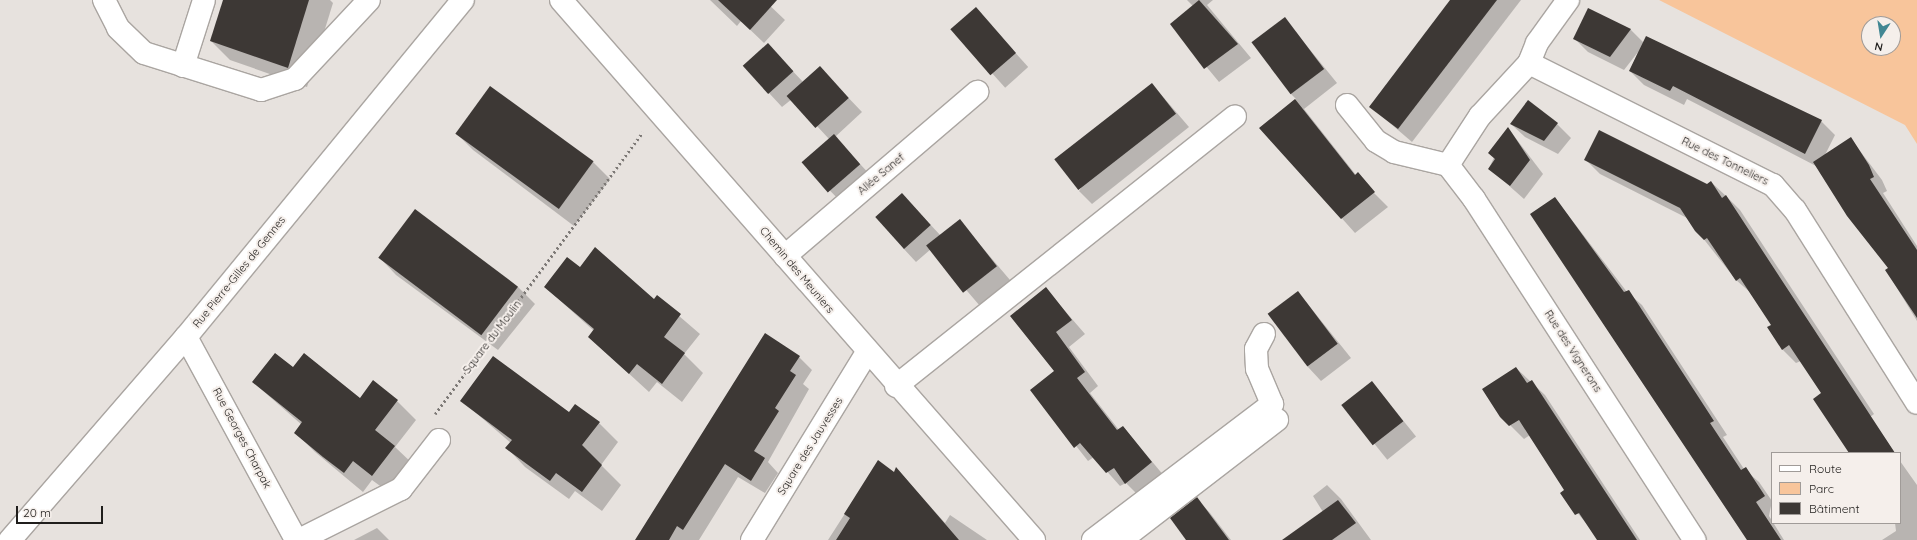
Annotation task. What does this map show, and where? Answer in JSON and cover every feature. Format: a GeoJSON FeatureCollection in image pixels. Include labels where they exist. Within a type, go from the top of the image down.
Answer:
{"type":"FeatureCollection","features":[{"type":"Feature","properties":{"kind":"street"},"geometry":{"type":"LineString","coordinates":[[104,0],[128,40],[144,53],[244,86],[274,88],[295,79],[369,0]]}},
{"type":"Feature","properties":{"kind":"street"},"geometry":{"type":"LineString","coordinates":[[183,66],[204,0]]}},
{"type":"Feature","properties":{"kind":"street","name":"Rue Pierre-Gilles de Gennes"},"geometry":{"type":"LineString","coordinates":[[10,540],[186,337],[462,0]]}},
{"type":"Feature","properties":{"kind":"street","name":"Chemin des Meuniers"},"geometry":{"type":"LineString","coordinates":[[561,0],[659,108],[896,386],[1034,540]]}},
{"type":"Feature","properties":{"kind":"street"},"geometry":{"type":"LineString","coordinates":[[1347,105],[1376,141],[1394,152],[1448,165],[1480,116],[1529,63],[1537,43],[1568,0]]}},
{"type":"Feature","properties":{"kind":"street","name":"Rue des Tonneliers"},"geometry":{"type":"LineString","coordinates":[[1529,63],[1773,185],[1795,210],[1917,403]]}},
{"type":"Feature","properties":{"kind":"street","name":"Allée Sanef"},"geometry":{"type":"LineString","coordinates":[[785,256],[977,92]]}},
{"type":"Feature","properties":{"kind":"street"},"geometry":{"type":"LineString","coordinates":[[896,386],[1234,116]]}},
{"type":"Feature","properties":{"kind":"street","name":"Rue des Vignerons"},"geometry":{"type":"LineString","coordinates":[[1448,165],[1479,206],[1694,540]]}},
{"type":"Feature","properties":{"kind":"street"},"geometry":{"type":"LineString","coordinates":[[1093,540],[1272,404],[1257,369],[1256,350],[1264,334]]}},
{"type":"Feature","properties":{"kind":"street","name":"Rue Georges Charpak"},"geometry":{"type":"LineString","coordinates":[[186,337],[297,540]]}},
{"type":"Feature","properties":{"kind":"street","name":"Square des Jauvesses"},"geometry":{"type":"LineString","coordinates":[[752,540],[867,352]]}},
{"type":"Feature","properties":{"kind":"street"},"geometry":{"type":"LineString","coordinates":[[1121,540],[1277,420]]}},
{"type":"Feature","properties":{"kind":"street"},"geometry":{"type":"LineString","coordinates":[[297,540],[401,489],[439,440]]}},
{"type":"Feature","properties":{"kind":"path","name":"Square du Moulin"},"geometry":{"type":"LineString","coordinates":[[431,419],[659,108]]}},
{"type":"Feature","properties":{"kind":"green space"},"geometry":{"type":"Polygon","coordinates":[[[1659,0],[1917,0],[1917,144],[1905,125],[1659,0]]]}},
{"type":"Feature","properties":{"kind":"building"},"geometry":{"type":"Polygon","coordinates":[[[223,0],[309,0],[288,68],[210,41],[223,0]]]}},
{"type":"Feature","properties":{"kind":"building"},"geometry":{"type":"Polygon","coordinates":[[[718,0],[777,0],[750,30],[718,0]]]}},
{"type":"Feature","properties":{"kind":"building"},"geometry":{"type":"Polygon","coordinates":[[[1199,0],[1238,44],[1204,69],[1170,24],[1199,0]]]}},
{"type":"Feature","properties":{"kind":"building"},"geometry":{"type":"Polygon","coordinates":[[[1450,0],[1497,0],[1398,129],[1369,107],[1450,0]]]}},
{"type":"Feature","properties":{"kind":"building"},"geometry":{"type":"Polygon","coordinates":[[[976,7],[1016,53],[990,75],[950,29],[976,7]]]}},
{"type":"Feature","properties":{"kind":"building"},"geometry":{"type":"Polygon","coordinates":[[[1588,8],[1631,29],[1610,57],[1573,39],[1588,8]]]}},
{"type":"Feature","properties":{"kind":"building"},"geometry":{"type":"Polygon","coordinates":[[[1285,17],[1324,69],[1291,94],[1251,42],[1285,17]]]}},
{"type":"Feature","properties":{"kind":"building"},"geometry":{"type":"Polygon","coordinates":[[[1646,36],[1822,120],[1805,154],[1673,86],[1670,91],[1629,71],[1646,36]]]}},
{"type":"Feature","properties":{"kind":"building"},"geometry":{"type":"Polygon","coordinates":[[[768,43],[793,71],[768,94],[743,66],[768,43]]]}},
{"type":"Feature","properties":{"kind":"building"},"geometry":{"type":"Polygon","coordinates":[[[820,66],[849,98],[815,128],[787,96],[820,66]]]}},
{"type":"Feature","properties":{"kind":"building"},"geometry":{"type":"Polygon","coordinates":[[[1152,83],[1176,114],[1078,190],[1054,159],[1152,83]]]}},
{"type":"Feature","properties":{"kind":"building"},"geometry":{"type":"Polygon","coordinates":[[[490,86],[594,161],[559,209],[455,134],[490,86]]]}},
{"type":"Feature","properties":{"kind":"building"},"geometry":{"type":"Polygon","coordinates":[[[1295,99],[1355,175],[1358,172],[1375,192],[1341,219],[1259,128],[1295,99]]]}},
{"type":"Feature","properties":{"kind":"building"},"geometry":{"type":"Polygon","coordinates":[[[1528,100],[1558,123],[1544,141],[1510,124],[1528,100]]]}},
{"type":"Feature","properties":{"kind":"building"},"geometry":{"type":"Polygon","coordinates":[[[1508,127],[1530,160],[1510,186],[1488,169],[1495,159],[1488,153],[1508,127]]]}},
{"type":"Feature","properties":{"kind":"building"},"geometry":{"type":"Polygon","coordinates":[[[1599,130],[1707,184],[1711,181],[1722,198],[1726,195],[1894,452],[1848,452],[1813,399],[1821,393],[1789,345],[1782,350],[1767,327],[1771,325],[1740,278],[1736,281],[1707,238],[1704,240],[1695,231],[1680,208],[1584,160],[1599,130]]]}},
{"type":"Feature","properties":{"kind":"building"},"geometry":{"type":"Polygon","coordinates":[[[834,134],[860,164],[828,192],[802,162],[834,134]]]}},
{"type":"Feature","properties":{"kind":"building"},"geometry":{"type":"Polygon","coordinates":[[[1851,137],[1869,165],[1874,177],[1870,179],[1917,250],[1917,318],[1885,270],[1888,268],[1847,216],[1813,162],[1851,137]]]}},
{"type":"Feature","properties":{"kind":"building"},"geometry":{"type":"Polygon","coordinates":[[[902,193],[931,225],[904,249],[875,217],[902,193]]]}},
{"type":"Feature","properties":{"kind":"building"},"geometry":{"type":"Polygon","coordinates":[[[1555,197],[1624,292],[1629,290],[1714,421],[1710,423],[1741,470],[1746,467],[1765,496],[1756,502],[1781,540],[1747,540],[1530,214],[1555,197]]]}},
{"type":"Feature","properties":{"kind":"building"},"geometry":{"type":"Polygon","coordinates":[[[415,209],[518,287],[481,335],[378,258],[415,209]]]}},
{"type":"Feature","properties":{"kind":"building"},"geometry":{"type":"Polygon","coordinates":[[[960,219],[997,266],[963,293],[926,245],[960,219]]]}},
{"type":"Feature","properties":{"kind":"building"},"geometry":{"type":"Polygon","coordinates":[[[595,247],[654,299],[657,295],[681,314],[664,337],[685,353],[662,384],[637,364],[629,374],[588,337],[594,329],[544,287],[567,257],[580,267],[595,247]]]}},
{"type":"Feature","properties":{"kind":"building"},"geometry":{"type":"Polygon","coordinates":[[[1046,287],[1072,320],[1056,332],[1085,372],[1077,378],[1117,430],[1123,426],[1152,462],[1125,484],[1114,468],[1106,473],[1080,443],[1074,448],[1030,390],[1054,371],[1010,316],[1046,287]]]}},
{"type":"Feature","properties":{"kind":"building"},"geometry":{"type":"Polygon","coordinates":[[[1298,291],[1338,344],[1307,367],[1268,314],[1298,291]]]}},
{"type":"Feature","properties":{"kind":"building"},"geometry":{"type":"Polygon","coordinates":[[[765,333],[800,356],[790,371],[796,375],[775,408],[779,411],[754,451],[765,458],[751,481],[725,464],[683,530],[677,526],[669,540],[635,540],[765,333]]]}},
{"type":"Feature","properties":{"kind":"building"},"geometry":{"type":"Polygon","coordinates":[[[275,353],[293,367],[304,353],[360,398],[373,380],[398,400],[375,430],[395,446],[372,476],[353,461],[344,473],[323,457],[294,433],[302,422],[252,382],[275,353]]]}},
{"type":"Feature","properties":{"kind":"building"},"geometry":{"type":"Polygon","coordinates":[[[493,356],[569,412],[575,404],[600,422],[582,445],[602,465],[582,492],[556,473],[550,481],[505,448],[512,440],[460,401],[493,356]]]}},
{"type":"Feature","properties":{"kind":"building"},"geometry":{"type":"Polygon","coordinates":[[[1516,367],[1527,383],[1532,380],[1637,540],[1597,540],[1579,513],[1575,515],[1560,493],[1564,490],[1519,420],[1509,426],[1500,417],[1482,389],[1516,367]]]}},
{"type":"Feature","properties":{"kind":"building"},"geometry":{"type":"Polygon","coordinates":[[[1372,381],[1403,421],[1373,445],[1341,405],[1372,381]]]}},
{"type":"Feature","properties":{"kind":"building"},"geometry":{"type":"Polygon","coordinates":[[[878,460],[894,472],[896,467],[959,540],[836,540],[850,518],[844,514],[878,460]]]}},
{"type":"Feature","properties":{"kind":"building"},"geometry":{"type":"Polygon","coordinates":[[[1197,497],[1229,540],[1186,540],[1170,518],[1197,497]]]}},
{"type":"Feature","properties":{"kind":"building"},"geometry":{"type":"Polygon","coordinates":[[[1338,500],[1356,523],[1332,540],[1282,540],[1338,500]]]}}]}
